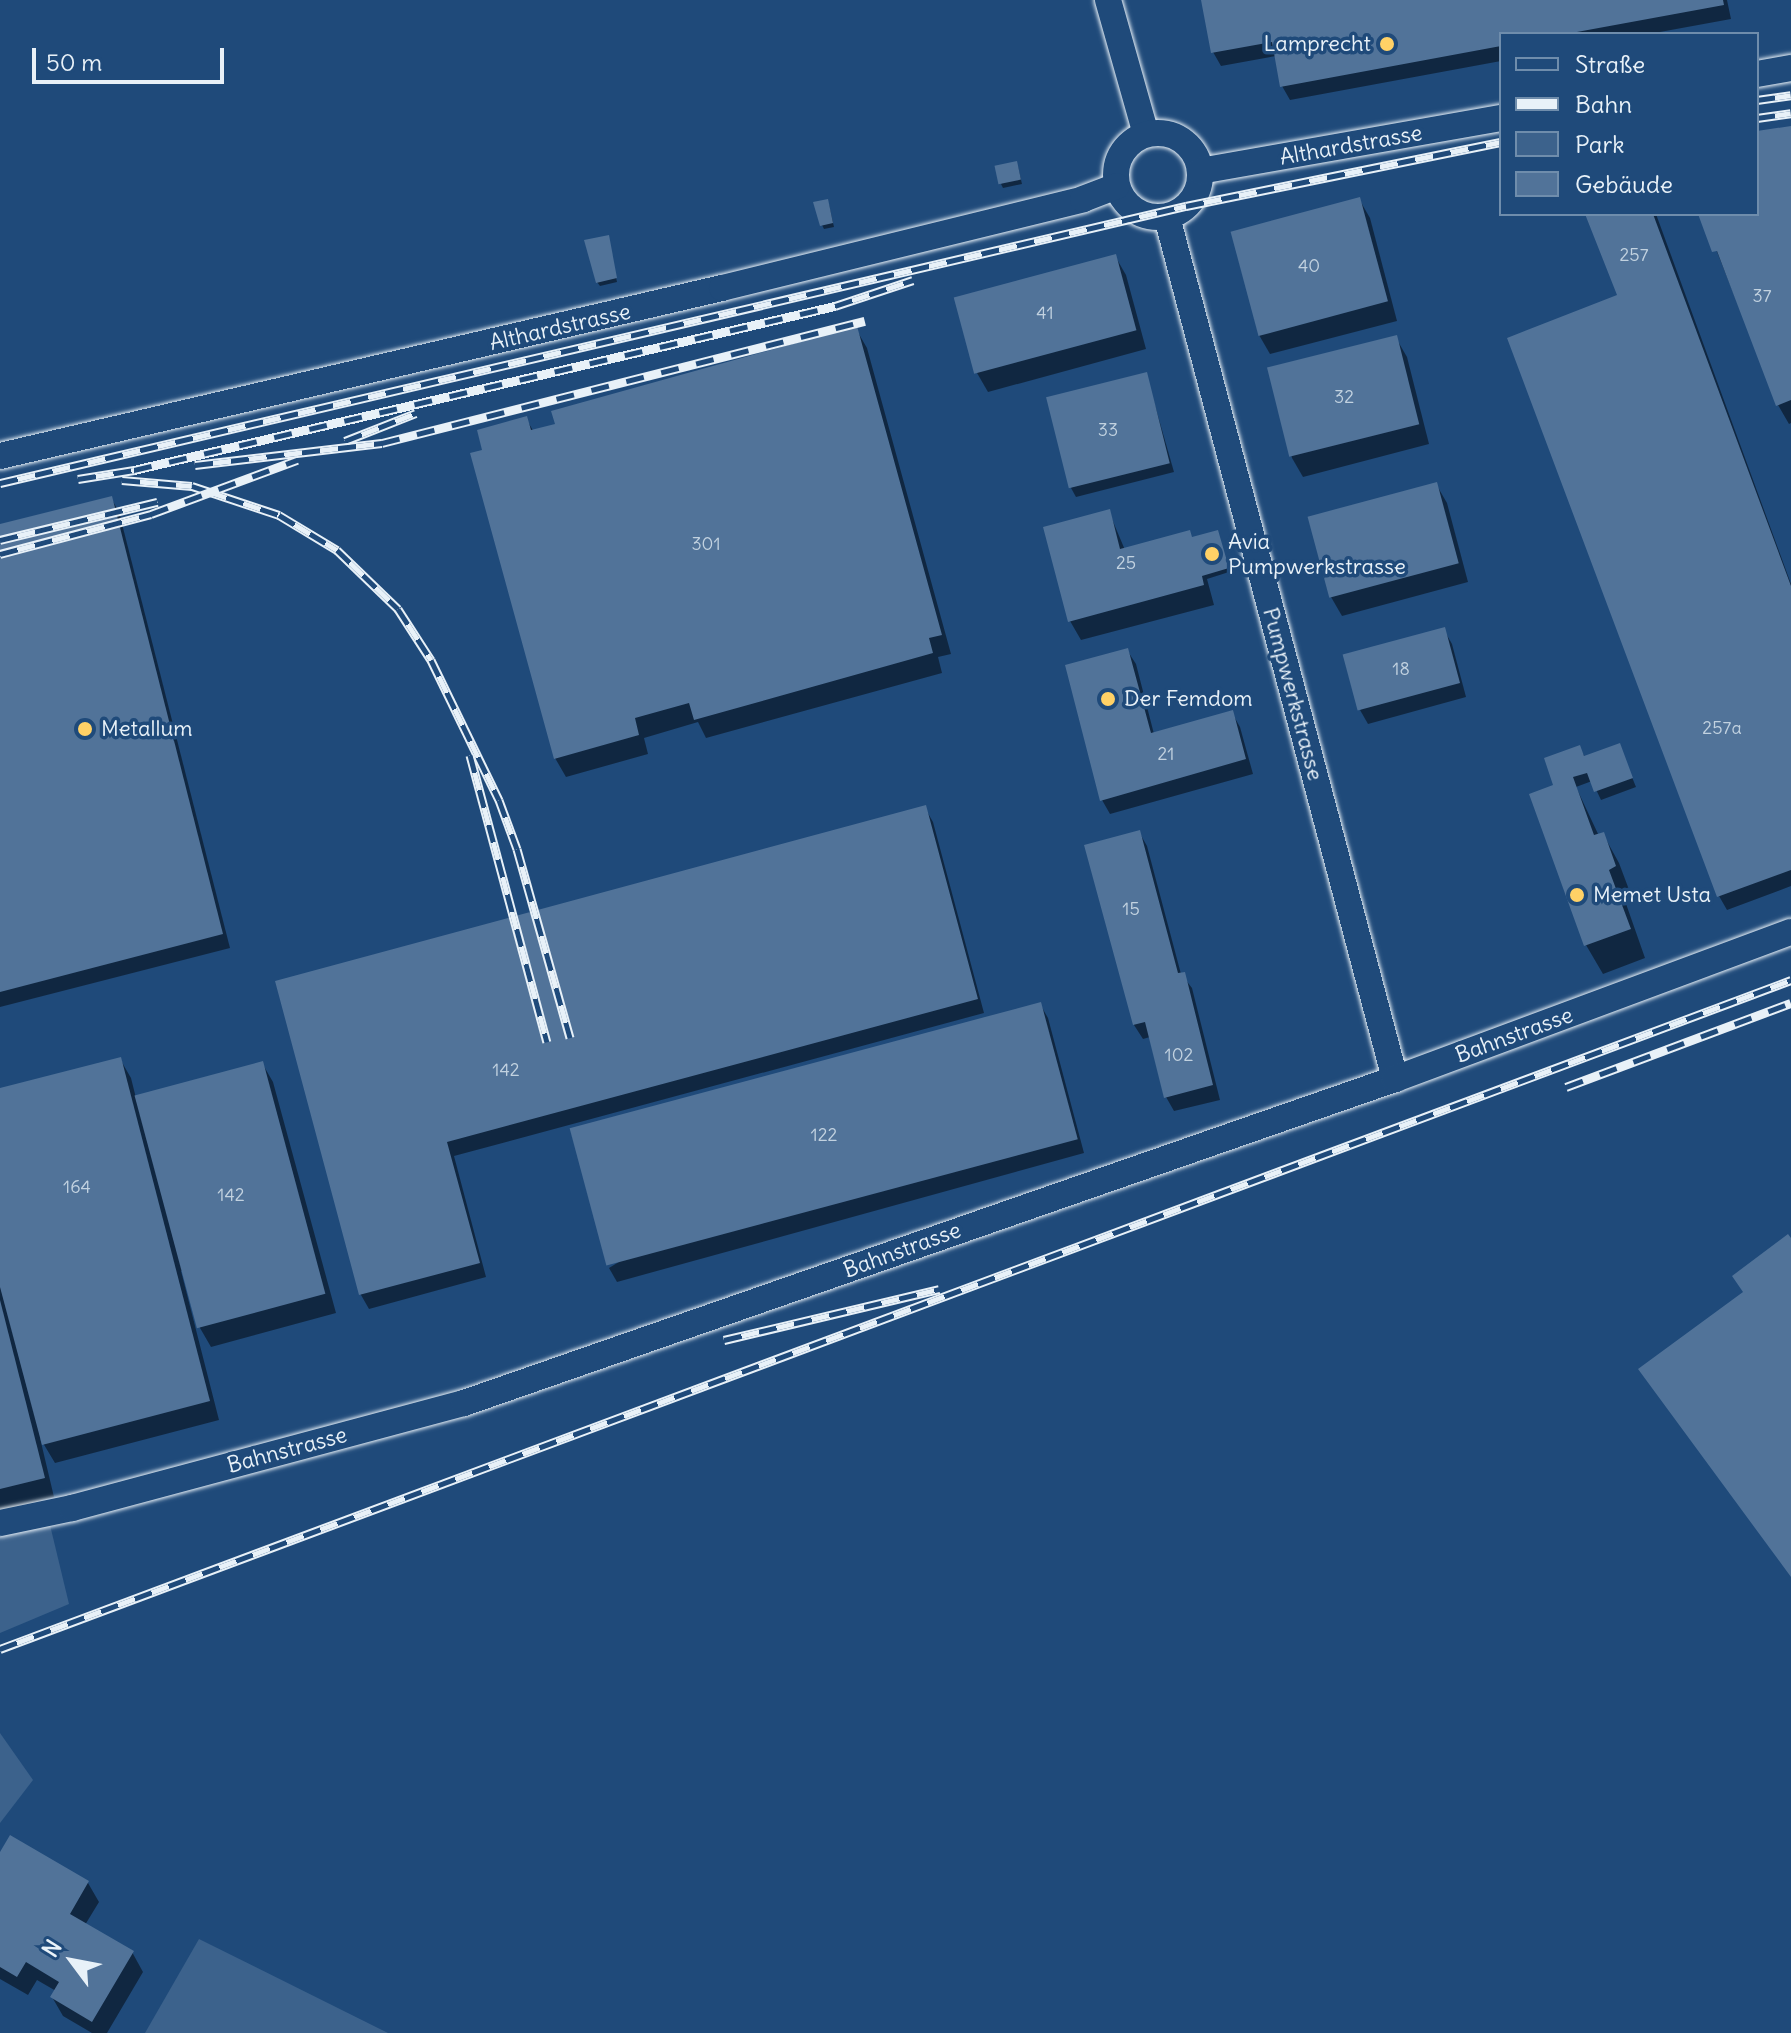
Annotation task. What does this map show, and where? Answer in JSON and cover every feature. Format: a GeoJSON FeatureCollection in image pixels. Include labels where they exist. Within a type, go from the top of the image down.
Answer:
{"type":"FeatureCollection","features":[{"type":"Feature","properties":{"kind":"street"},"geometry":{"type":"LineString","coordinates":[[1108,0],[1146,134]]}},
{"type":"Feature","properties":{"kind":"street"},"geometry":{"type":"LineString","coordinates":[[1759,74],[1791,68]]}},
{"type":"Feature","properties":{"kind":"street","name":"Althardstrasse"},"geometry":{"type":"LineString","coordinates":[[1200,171],[1499,118]]}},
{"type":"Feature","properties":{"kind":"street"},"geometry":{"type":"LineString","coordinates":[[1146,134],[1171,134],[1182,139],[1198,159],[1200,171],[1195,196],[1177,213],[1167,217],[1137,212],[1117,186],[1118,160],[1124,149],[1146,134]]}},
{"type":"Feature","properties":{"kind":"street","name":"Althardstrasse"},"geometry":{"type":"LineString","coordinates":[[0,456],[722,288],[1083,199],[1117,186]]}},
{"type":"Feature","properties":{"kind":"street","name":"Pumpwerkstrasse"},"geometry":{"type":"LineString","coordinates":[[1167,217],[1395,1079]]}},
{"type":"Feature","properties":{"kind":"street","name":"Bahnstrasse"},"geometry":{"type":"LineString","coordinates":[[0,1523],[72,1508],[464,1403],[1395,1079],[1791,932]]}},
{"type":"Feature","properties":{"kind":"green space"},"geometry":{"type":"Polygon","coordinates":[[[50,1525],[69,1604],[0,1633],[0,1535],[50,1525]]]}},
{"type":"Feature","properties":{"kind":"green space"},"geometry":{"type":"Polygon","coordinates":[[[0,1733],[33,1780],[0,1823],[0,1733]]]}},
{"type":"Feature","properties":{"kind":"green space"},"geometry":{"type":"Polygon","coordinates":[[[199,1939],[388,2033],[145,2033],[199,1939]]]}},
{"type":"Feature","properties":{"kind":"building","name":"Lamprecht"},"geometry":{"type":"Polygon","coordinates":[[[1201,0],[1723,0],[1724,5],[1577,32],[1499,32],[1499,46],[1280,87],[1272,42],[1211,53],[1201,0]]]}},
{"type":"Feature","properties":{"kind":"building"},"geometry":{"type":"Polygon","coordinates":[[[1791,126],[1791,400],[1776,406],[1717,251],[1712,252],[1699,216],[1759,216],[1759,131],[1791,126]]]}},
{"type":"Feature","properties":{"kind":"building"},"geometry":{"type":"Polygon","coordinates":[[[1017,161],[1021,180],[998,184],[995,166],[1017,161]]]}},
{"type":"Feature","properties":{"kind":"building"},"geometry":{"type":"Polygon","coordinates":[[[1360,197],[1388,301],[1259,336],[1231,232],[1360,197]]]}},
{"type":"Feature","properties":{"kind":"building"},"geometry":{"type":"Polygon","coordinates":[[[828,199],[833,223],[820,226],[813,202],[828,199]]]}},
{"type":"Feature","properties":{"kind":"building"},"geometry":{"type":"Polygon","coordinates":[[[1586,216],[1654,216],[1791,586],[1791,870],[1717,897],[1507,338],[1617,295],[1586,216]]]}},
{"type":"Feature","properties":{"kind":"building"},"geometry":{"type":"Polygon","coordinates":[[[609,235],[617,278],[596,283],[584,240],[609,235]]]}},
{"type":"Feature","properties":{"kind":"building"},"geometry":{"type":"Polygon","coordinates":[[[1116,254],[1136,330],[974,374],[954,297],[1116,254]]]}},
{"type":"Feature","properties":{"kind":"building"},"geometry":{"type":"Polygon","coordinates":[[[857,326],[942,635],[929,638],[933,653],[694,720],[689,703],[635,718],[639,735],[554,759],[470,453],[482,450],[477,430],[527,416],[531,430],[555,424],[551,411],[857,326]]]}},
{"type":"Feature","properties":{"kind":"building"},"geometry":{"type":"Polygon","coordinates":[[[1397,335],[1419,424],[1289,457],[1267,367],[1397,335]]]}},
{"type":"Feature","properties":{"kind":"building"},"geometry":{"type":"Polygon","coordinates":[[[1147,372],[1170,463],[1069,488],[1046,397],[1147,372]]]}},
{"type":"Feature","properties":{"kind":"building"},"geometry":{"type":"Polygon","coordinates":[[[1437,482],[1459,563],[1329,598],[1308,517],[1437,482]]]}},
{"type":"Feature","properties":{"kind":"building","name":"Metallum"},"geometry":{"type":"Polygon","coordinates":[[[112,496],[223,934],[0,992],[0,524],[112,496]]]}},
{"type":"Feature","properties":{"kind":"building"},"geometry":{"type":"Polygon","coordinates":[[[1110,509],[1120,549],[1190,530],[1192,537],[1218,530],[1229,568],[1202,576],[1204,585],[1068,622],[1043,527],[1110,509]]]}},
{"type":"Feature","properties":{"kind":"building"},"geometry":{"type":"Polygon","coordinates":[[[1445,627],[1460,683],[1358,710],[1343,654],[1445,627]]]}},
{"type":"Feature","properties":{"kind":"building"},"geometry":{"type":"Polygon","coordinates":[[[1128,648],[1151,733],[1233,710],[1246,759],[1100,801],[1065,665],[1128,648]]]}},
{"type":"Feature","properties":{"kind":"building"},"geometry":{"type":"Polygon","coordinates":[[[1620,743],[1633,778],[1594,792],[1587,773],[1573,777],[1594,835],[1604,832],[1616,866],[1609,870],[1631,929],[1584,946],[1529,794],[1553,785],[1544,758],[1580,745],[1584,756],[1620,743]]]}},
{"type":"Feature","properties":{"kind":"building"},"geometry":{"type":"Polygon","coordinates":[[[926,805],[978,999],[447,1142],[480,1263],[359,1295],[275,981],[926,805]]]}},
{"type":"Feature","properties":{"kind":"building"},"geometry":{"type":"Polygon","coordinates":[[[1140,830],[1178,973],[1185,972],[1213,1085],[1164,1098],[1145,1022],[1133,1025],[1084,845],[1140,830]]]}},
{"type":"Feature","properties":{"kind":"building"},"geometry":{"type":"Polygon","coordinates":[[[1041,1002],[1078,1139],[606,1265],[570,1128],[1041,1002]]]}},
{"type":"Feature","properties":{"kind":"building"},"geometry":{"type":"Polygon","coordinates":[[[121,1057],[210,1401],[42,1445],[0,1287],[0,1088],[121,1057]]]}},
{"type":"Feature","properties":{"kind":"building"},"geometry":{"type":"Polygon","coordinates":[[[263,1061],[325,1294],[197,1328],[135,1095],[263,1061]]]}},
{"type":"Feature","properties":{"kind":"building"},"geometry":{"type":"Polygon","coordinates":[[[1788,1234],[1791,1238],[1791,1577],[1638,1369],[1743,1292],[1732,1276],[1788,1234]]]}},
{"type":"Feature","properties":{"kind":"building"},"geometry":{"type":"Polygon","coordinates":[[[0,1300],[45,1478],[0,1489],[0,1300]]]}},
{"type":"Feature","properties":{"kind":"building"},"geometry":{"type":"Polygon","coordinates":[[[10,1835],[89,1881],[70,1914],[134,1951],[92,2022],[50,1997],[59,1982],[26,1962],[17,1977],[0,1967],[0,1852],[10,1835]]]}},
{"type":"Feature","properties":{"kind":"railway"},"geometry":{"type":"LineString","coordinates":[[1759,100],[1791,95]]}},
{"type":"Feature","properties":{"kind":"railway"},"geometry":{"type":"LineString","coordinates":[[1759,118],[1791,113]]}},
{"type":"Feature","properties":{"kind":"railway"},"geometry":{"type":"LineString","coordinates":[[0,483],[1186,206],[1499,142]]}},
{"type":"Feature","properties":{"kind":"railway"},"geometry":{"type":"LineString","coordinates":[[78,479],[134,470],[835,306],[913,280]]}},
{"type":"Feature","properties":{"kind":"railway"},"geometry":{"type":"LineString","coordinates":[[195,465],[382,443],[865,321]]}},
{"type":"Feature","properties":{"kind":"railway"},"geometry":{"type":"LineString","coordinates":[[345,441],[416,413]]}},
{"type":"Feature","properties":{"kind":"railway"},"geometry":{"type":"LineString","coordinates":[[0,554],[151,514],[297,460]]}},
{"type":"Feature","properties":{"kind":"railway"},"geometry":{"type":"LineString","coordinates":[[122,480],[192,486],[279,515],[337,550],[398,609],[431,660],[499,800],[517,849],[570,1038]]}},
{"type":"Feature","properties":{"kind":"railway"},"geometry":{"type":"LineString","coordinates":[[0,540],[157,502]]}},
{"type":"Feature","properties":{"kind":"railway"},"geometry":{"type":"LineString","coordinates":[[470,755],[547,1042]]}},
{"type":"Feature","properties":{"kind":"railway"},"geometry":{"type":"LineString","coordinates":[[0,1649],[1791,980]]}},
{"type":"Feature","properties":{"kind":"railway"},"geometry":{"type":"LineString","coordinates":[[1566,1087],[1791,1003]]}},
{"type":"Feature","properties":{"kind":"railway"},"geometry":{"type":"LineString","coordinates":[[724,1340],[939,1289]]}},
{"type":"Feature","properties":{"kind":"place","name":"Lamprecht"},"geometry":{"type":"Point","coordinates":[1387,44]}},
{"type":"Feature","properties":{"kind":"place","name":"Avia Pumpwerkstrasse"},"geometry":{"type":"Point","coordinates":[1212,554]}},
{"type":"Feature","properties":{"kind":"place","name":"Der Femdom"},"geometry":{"type":"Point","coordinates":[1108,699]}},
{"type":"Feature","properties":{"kind":"place","name":"Metallum"},"geometry":{"type":"Point","coordinates":[85,729]}},
{"type":"Feature","properties":{"kind":"place","name":"Memet Usta"},"geometry":{"type":"Point","coordinates":[1577,895]}}]}
